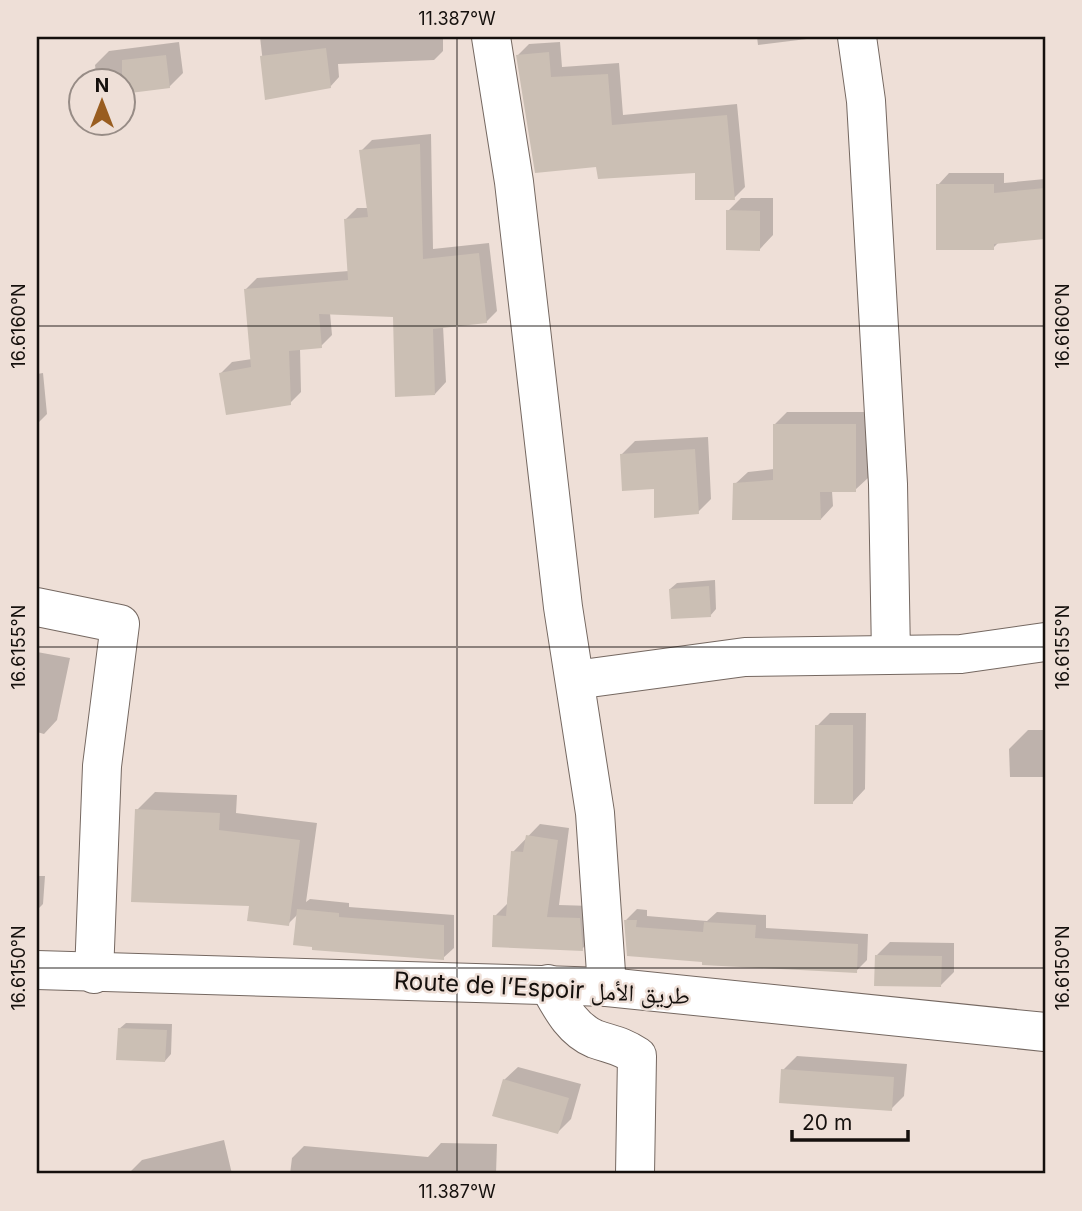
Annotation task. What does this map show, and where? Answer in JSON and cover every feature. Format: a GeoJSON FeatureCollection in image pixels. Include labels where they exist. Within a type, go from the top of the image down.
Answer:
{"type":"FeatureCollection","features":[{"type":"Feature","properties":{"kind":"main road"},"geometry":{"type":"LineString","coordinates":[[491,37],[514,182],[564,607],[595,813],[607,987]]}},
{"type":"Feature","properties":{"kind":"main road"},"geometry":{"type":"LineString","coordinates":[[857,37],[866,101],[888,484],[891,655]]}},
{"type":"Feature","properties":{"kind":"main road"},"geometry":{"type":"LineString","coordinates":[[37,607],[120,624],[102,766],[93,974]]}},
{"type":"Feature","properties":{"kind":"main road"},"geometry":{"type":"LineString","coordinates":[[575,680],[745,657],[961,654],[1045,642]]}},
{"type":"Feature","properties":{"kind":"main road","name":"Route de l’Espoir طريق الأمل"},"geometry":{"type":"LineString","coordinates":[[37,971],[607,987],[1045,1032]]}},
{"type":"Feature","properties":{"kind":"main road"},"geometry":{"type":"LineString","coordinates":[[548,984],[566,1017],[593,1038],[622,1046],[636,1056],[635,1174]]}},
{"type":"Feature","properties":{"kind":"building"},"geometry":{"type":"Polygon","coordinates":[[[326,48],[331,88],[265,100],[260,56],[326,48]]]}},
{"type":"Feature","properties":{"kind":"building"},"geometry":{"type":"Polygon","coordinates":[[[549,52],[551,77],[608,74],[612,125],[727,115],[735,200],[695,200],[695,173],[598,179],[596,167],[535,173],[516,55],[549,52]]]}},
{"type":"Feature","properties":{"kind":"building"},"geometry":{"type":"Polygon","coordinates":[[[166,55],[170,88],[136,92],[136,66],[122,66],[122,60],[166,55]]]}},
{"type":"Feature","properties":{"kind":"building"},"geometry":{"type":"Polygon","coordinates":[[[420,144],[423,259],[479,253],[487,323],[433,329],[435,395],[395,397],[393,317],[319,314],[322,348],[289,351],[291,405],[226,415],[219,373],[251,367],[244,289],[348,280],[344,219],[368,217],[359,150],[420,144]]]}},
{"type":"Feature","properties":{"kind":"building"},"geometry":{"type":"Polygon","coordinates":[[[936,184],[994,184],[994,193],[1045,188],[1045,239],[994,244],[994,250],[936,250],[936,184]]]}},
{"type":"Feature","properties":{"kind":"building"},"geometry":{"type":"Polygon","coordinates":[[[726,210],[760,211],[760,251],[726,250],[726,210]]]}},
{"type":"Feature","properties":{"kind":"building"},"geometry":{"type":"Polygon","coordinates":[[[773,424],[856,424],[856,492],[820,492],[821,520],[732,520],[733,483],[773,480],[773,424]]]}},
{"type":"Feature","properties":{"kind":"building"},"geometry":{"type":"Polygon","coordinates":[[[695,449],[699,514],[654,518],[654,489],[622,491],[620,454],[695,449]]]}},
{"type":"Feature","properties":{"kind":"building"},"geometry":{"type":"Polygon","coordinates":[[[709,586],[711,617],[671,619],[669,589],[709,586]]]}},
{"type":"Feature","properties":{"kind":"building"},"geometry":{"type":"Polygon","coordinates":[[[815,725],[853,725],[853,804],[814,804],[815,725]]]}},
{"type":"Feature","properties":{"kind":"building"},"geometry":{"type":"Polygon","coordinates":[[[135,809],[220,813],[219,830],[300,840],[289,926],[247,921],[249,906],[131,902],[135,809]]]}},
{"type":"Feature","properties":{"kind":"building"},"geometry":{"type":"Polygon","coordinates":[[[526,835],[558,840],[547,917],[580,918],[583,951],[492,947],[493,915],[506,916],[511,851],[523,852],[526,835]]]}},
{"type":"Feature","properties":{"kind":"building"},"geometry":{"type":"Polygon","coordinates":[[[297,909],[339,913],[339,917],[444,925],[444,960],[312,950],[312,947],[293,945],[297,909]]]}},
{"type":"Feature","properties":{"kind":"building"},"geometry":{"type":"Polygon","coordinates":[[[624,920],[637,920],[636,927],[703,932],[704,922],[756,925],[755,938],[858,944],[857,973],[702,965],[702,962],[627,956],[624,920]]]}},
{"type":"Feature","properties":{"kind":"building"},"geometry":{"type":"Polygon","coordinates":[[[875,955],[942,956],[941,987],[874,986],[875,955]]]}},
{"type":"Feature","properties":{"kind":"building"},"geometry":{"type":"Polygon","coordinates":[[[118,1028],[167,1030],[165,1062],[116,1060],[118,1028]]]}},
{"type":"Feature","properties":{"kind":"building"},"geometry":{"type":"Polygon","coordinates":[[[781,1069],[894,1077],[892,1111],[779,1103],[781,1069]]]}},
{"type":"Feature","properties":{"kind":"building"},"geometry":{"type":"Polygon","coordinates":[[[503,1079],[569,1098],[558,1134],[492,1116],[503,1079]]]}}]}
